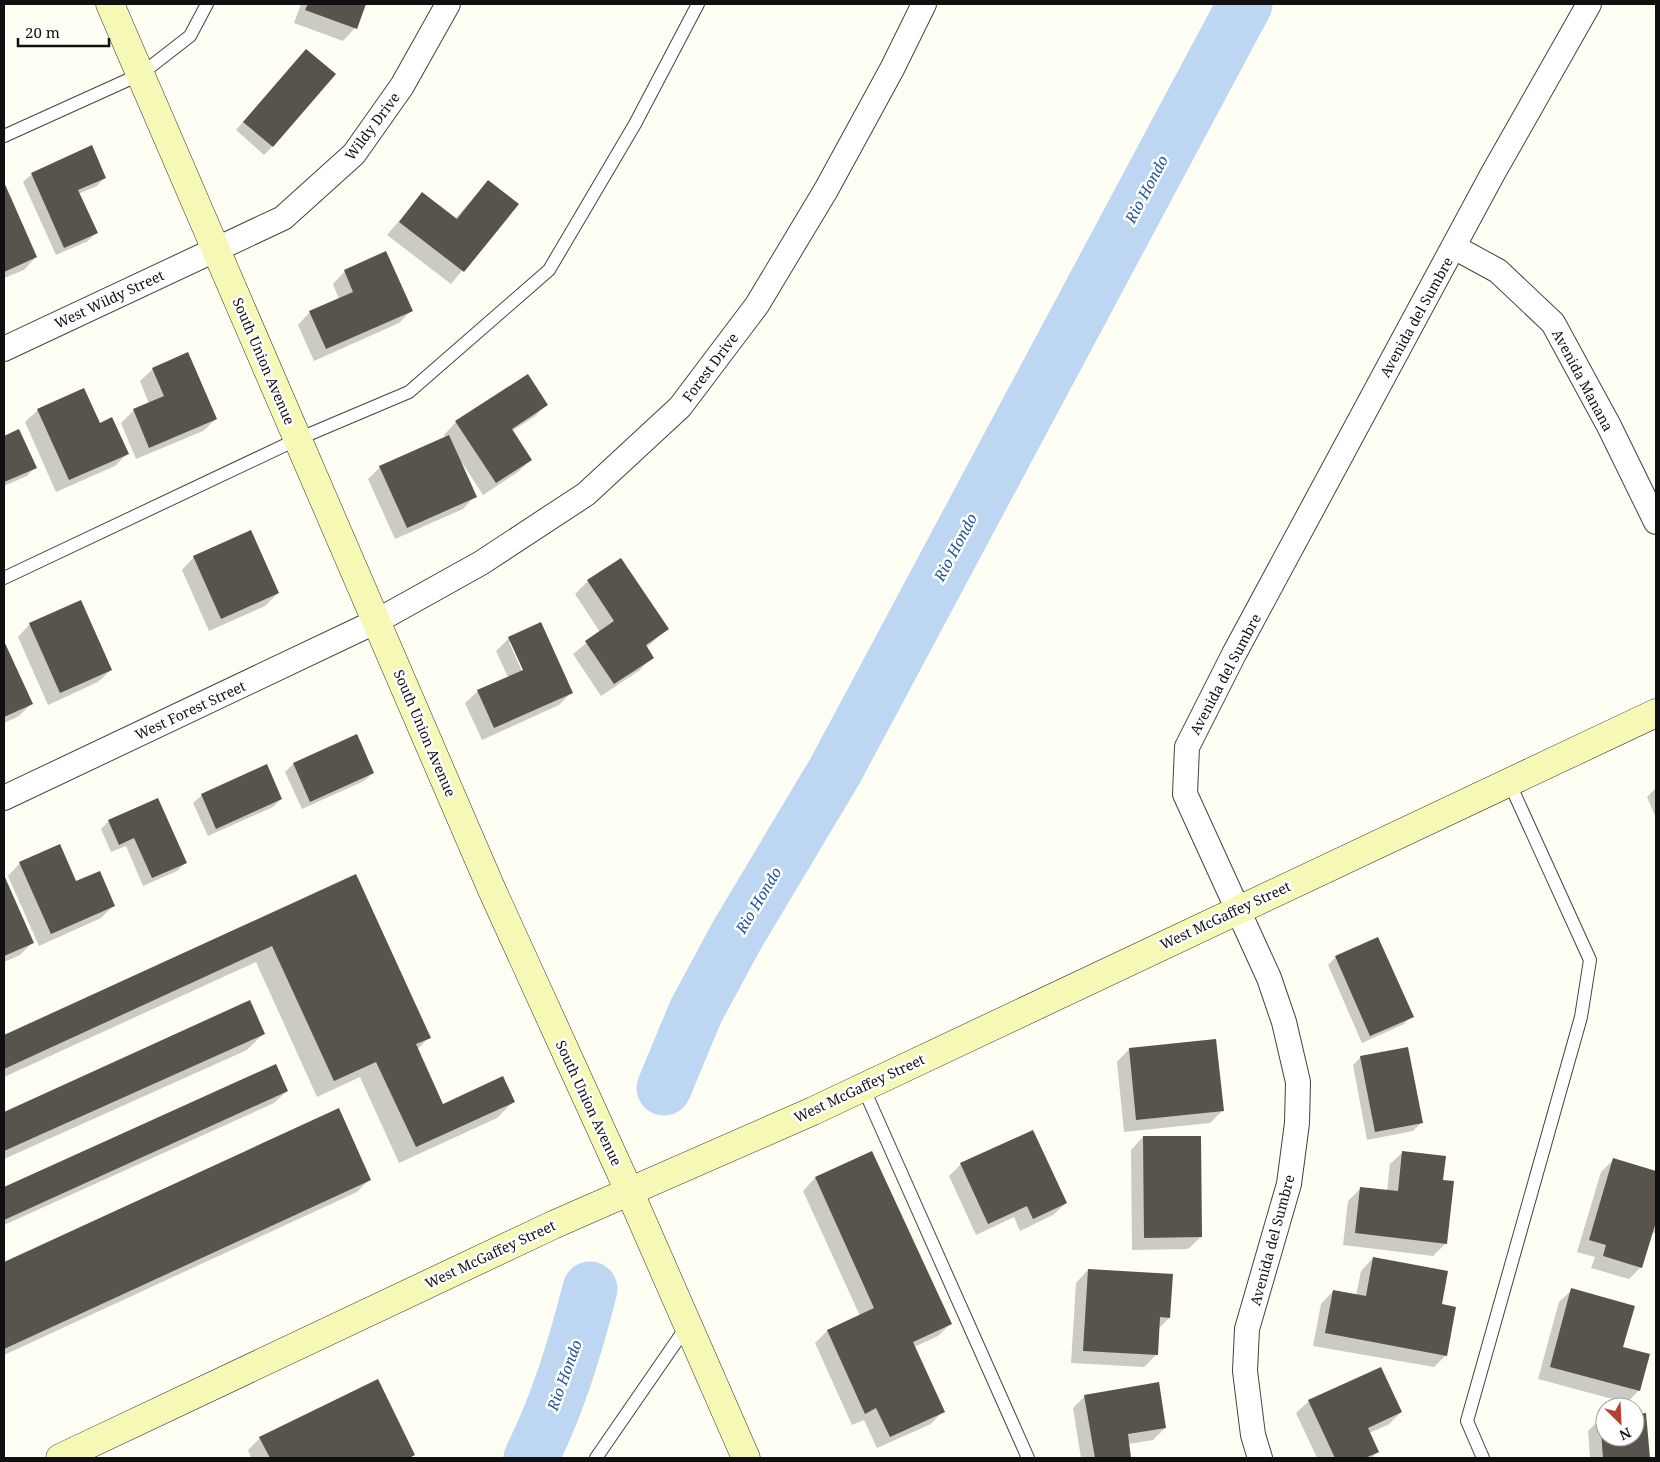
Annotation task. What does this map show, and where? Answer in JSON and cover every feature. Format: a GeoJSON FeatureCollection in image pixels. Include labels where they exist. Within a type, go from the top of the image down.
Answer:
{"type":"FeatureCollection","features":[{"type":"Feature","properties":{"kind":"main road","name":"South Union Avenue"},"geometry":{"type":"LineString","coordinates":[[110,4],[492,890],[630,1193],[746,1458]]}},
{"type":"Feature","properties":{"kind":"main road","name":"West McGaffey Street"},"geometry":{"type":"LineString","coordinates":[[60,1458],[553,1225],[630,1193],[863,1087],[1239,908],[1656,713]]}},
{"type":"Feature","properties":{"kind":"street","name":"Wildy Drive"},"geometry":{"type":"LineString","coordinates":[[215,248],[283,218],[354,154],[402,86],[448,4]]}},
{"type":"Feature","properties":{"kind":"street","name":"Forest Drive"},"geometry":{"type":"LineString","coordinates":[[377,622],[480,563],[586,494],[680,407],[757,305],[826,190],[892,70],[924,4]]}},
{"type":"Feature","properties":{"kind":"street","name":"Avenida del Sumbre"},"geometry":{"type":"LineString","coordinates":[[1260,1458],[1253,1435],[1245,1371],[1247,1329],[1288,1184],[1297,1123],[1298,1082],[1284,1022],[1269,978],[1239,908],[1185,794],[1187,746],[1234,654],[1532,101],[1589,4]]}},
{"type":"Feature","properties":{"kind":"street","name":"Avenida Manana"},"geometry":{"type":"LineString","coordinates":[[1454,247],[1498,271],[1553,323],[1656,522]]}},
{"type":"Feature","properties":{"kind":"street","name":"West Wildy Street"},"geometry":{"type":"LineString","coordinates":[[4,349],[215,248]]}},
{"type":"Feature","properties":{"kind":"street","name":"West Forest Street"},"geometry":{"type":"LineString","coordinates":[[4,798],[377,622]]}},
{"type":"Feature","properties":{"kind":"lane"},"geometry":{"type":"LineString","coordinates":[[4,136],[141,74],[190,36],[207,4]]}},
{"type":"Feature","properties":{"kind":"lane"},"geometry":{"type":"LineString","coordinates":[[4,578],[298,439],[409,392],[549,270],[635,124],[698,4]]}},
{"type":"Feature","properties":{"kind":"lane"},"geometry":{"type":"LineString","coordinates":[[1483,1458],[1467,1421],[1581,1017],[1590,960],[1508,782]]}},
{"type":"Feature","properties":{"kind":"lane"},"geometry":{"type":"LineString","coordinates":[[863,1087],[1028,1458]]}},
{"type":"Feature","properties":{"kind":"lane"},"geometry":{"type":"LineString","coordinates":[[596,1458],[687,1326]]}},
{"type":"Feature","properties":{"kind":"building"},"geometry":{"type":"Polygon","coordinates":[[[308,4],[366,4],[357,29],[305,10],[308,4]]]}},
{"type":"Feature","properties":{"kind":"building"},"geometry":{"type":"Polygon","coordinates":[[[306,49],[336,74],[273,147],[243,122],[306,49]]]}},
{"type":"Feature","properties":{"kind":"building"},"geometry":{"type":"Polygon","coordinates":[[[92,145],[106,178],[78,190],[98,233],[64,248],[31,173],[92,145]]]}},
{"type":"Feature","properties":{"kind":"building"},"geometry":{"type":"Polygon","coordinates":[[[488,180],[519,204],[464,272],[399,222],[422,192],[457,219],[488,180]]]}},
{"type":"Feature","properties":{"kind":"building"},"geometry":{"type":"Polygon","coordinates":[[[4,182],[37,257],[4,272],[4,182]]]}},
{"type":"Feature","properties":{"kind":"building"},"geometry":{"type":"Polygon","coordinates":[[[386,251],[413,311],[326,349],[309,311],[353,292],[344,270],[386,251]]]}},
{"type":"Feature","properties":{"kind":"building"},"geometry":{"type":"Polygon","coordinates":[[[188,352],[217,419],[149,448],[133,409],[164,396],[152,368],[188,352]]]}},
{"type":"Feature","properties":{"kind":"building"},"geometry":{"type":"Polygon","coordinates":[[[528,374],[548,405],[512,429],[532,460],[496,483],[455,421],[528,374]]]}},
{"type":"Feature","properties":{"kind":"building"},"geometry":{"type":"Polygon","coordinates":[[[84,388],[100,423],[112,417],[129,454],[69,480],[37,409],[84,388]]]}},
{"type":"Feature","properties":{"kind":"building"},"geometry":{"type":"Polygon","coordinates":[[[19,429],[37,468],[4,482],[4,436],[19,429]]]}},
{"type":"Feature","properties":{"kind":"building"},"geometry":{"type":"Polygon","coordinates":[[[449,435],[477,497],[407,528],[379,466],[449,435]]]}},
{"type":"Feature","properties":{"kind":"building"},"geometry":{"type":"Polygon","coordinates":[[[251,530],[279,593],[221,619],[193,556],[251,530]]]}},
{"type":"Feature","properties":{"kind":"building"},"geometry":{"type":"Polygon","coordinates":[[[621,558],[669,629],[646,645],[654,658],[614,684],[585,641],[614,621],[587,580],[621,558]]]}},
{"type":"Feature","properties":{"kind":"building"},"geometry":{"type":"Polygon","coordinates":[[[81,600],[112,670],[60,693],[29,623],[81,600]]]}},
{"type":"Feature","properties":{"kind":"building"},"geometry":{"type":"Polygon","coordinates":[[[541,622],[573,693],[494,728],[477,690],[523,670],[508,637],[541,622]]]}},
{"type":"Feature","properties":{"kind":"building"},"geometry":{"type":"Polygon","coordinates":[[[4,641],[33,704],[4,717],[4,641]]]}},
{"type":"Feature","properties":{"kind":"building"},"geometry":{"type":"Polygon","coordinates":[[[357,734],[374,773],[310,802],[293,763],[357,734]]]}},
{"type":"Feature","properties":{"kind":"building"},"geometry":{"type":"Polygon","coordinates":[[[267,764],[282,799],[216,829],[201,794],[267,764]]]}},
{"type":"Feature","properties":{"kind":"building"},"geometry":{"type":"Polygon","coordinates":[[[158,798],[187,863],[152,878],[134,838],[119,845],[108,820],[158,798]]]}},
{"type":"Feature","properties":{"kind":"building"},"geometry":{"type":"Polygon","coordinates":[[[60,844],[76,881],[100,871],[115,906],[51,934],[19,862],[60,844]]]}},
{"type":"Feature","properties":{"kind":"building"},"geometry":{"type":"Polygon","coordinates":[[[356,874],[431,1038],[416,1044],[443,1104],[503,1076],[515,1102],[416,1147],[376,1062],[334,1081],[272,946],[4,1069],[4,1035],[356,874]]]}},
{"type":"Feature","properties":{"kind":"building"},"geometry":{"type":"Polygon","coordinates":[[[4,875],[34,943],[4,956],[4,875]]]}},
{"type":"Feature","properties":{"kind":"building"},"geometry":{"type":"Polygon","coordinates":[[[1378,937],[1414,1017],[1370,1036],[1335,956],[1378,937]]]}},
{"type":"Feature","properties":{"kind":"building"},"geometry":{"type":"Polygon","coordinates":[[[250,1000],[265,1034],[4,1151],[4,1112],[250,1000]]]}},
{"type":"Feature","properties":{"kind":"building"},"geometry":{"type":"Polygon","coordinates":[[[1216,1039],[1224,1111],[1136,1120],[1129,1048],[1216,1039]]]}},
{"type":"Feature","properties":{"kind":"building"},"geometry":{"type":"Polygon","coordinates":[[[1408,1047],[1423,1123],[1375,1132],[1360,1056],[1408,1047]]]}},
{"type":"Feature","properties":{"kind":"building"},"geometry":{"type":"Polygon","coordinates":[[[276,1064],[288,1091],[4,1220],[4,1187],[276,1064]]]}},
{"type":"Feature","properties":{"kind":"building"},"geometry":{"type":"Polygon","coordinates":[[[339,1108],[371,1180],[4,1349],[4,1262],[339,1108]]]}},
{"type":"Feature","properties":{"kind":"building"},"geometry":{"type":"Polygon","coordinates":[[[1033,1130],[1067,1203],[1033,1219],[1027,1206],[988,1224],[960,1163],[1033,1130]]]}},
{"type":"Feature","properties":{"kind":"building"},"geometry":{"type":"Polygon","coordinates":[[[1143,1136],[1201,1136],[1202,1237],[1144,1238],[1143,1136]]]}},
{"type":"Feature","properties":{"kind":"building"},"geometry":{"type":"Polygon","coordinates":[[[872,1151],[952,1324],[913,1342],[945,1412],[890,1437],[876,1408],[865,1414],[827,1330],[874,1308],[815,1177],[872,1151]]]}},
{"type":"Feature","properties":{"kind":"building"},"geometry":{"type":"Polygon","coordinates":[[[1402,1151],[1446,1156],[1443,1180],[1454,1181],[1447,1244],[1355,1233],[1360,1187],[1398,1191],[1402,1151]]]}},
{"type":"Feature","properties":{"kind":"building"},"geometry":{"type":"Polygon","coordinates":[[[1613,1158],[1656,1171],[1656,1222],[1642,1268],[1603,1256],[1606,1245],[1589,1240],[1613,1158]]]}},
{"type":"Feature","properties":{"kind":"building"},"geometry":{"type":"Polygon","coordinates":[[[1373,1257],[1448,1271],[1442,1304],[1456,1307],[1447,1356],[1325,1333],[1333,1290],[1366,1296],[1373,1257]]]}},
{"type":"Feature","properties":{"kind":"building"},"geometry":{"type":"Polygon","coordinates":[[[1088,1269],[1173,1274],[1170,1318],[1160,1317],[1158,1355],[1083,1351],[1088,1269]]]}},
{"type":"Feature","properties":{"kind":"building"},"geometry":{"type":"Polygon","coordinates":[[[1571,1288],[1635,1306],[1623,1347],[1650,1354],[1640,1391],[1550,1367],[1571,1288]]]}},
{"type":"Feature","properties":{"kind":"building"},"geometry":{"type":"Polygon","coordinates":[[[1381,1367],[1402,1412],[1368,1428],[1379,1452],[1365,1458],[1335,1458],[1308,1400],[1381,1367]]]}},
{"type":"Feature","properties":{"kind":"building"},"geometry":{"type":"Polygon","coordinates":[[[378,1379],[415,1455],[409,1458],[270,1458],[259,1437],[378,1379]]]}},
{"type":"Feature","properties":{"kind":"building"},"geometry":{"type":"Polygon","coordinates":[[[1159,1382],[1166,1428],[1128,1434],[1131,1458],[1095,1458],[1084,1395],[1159,1382]]]}},
{"type":"Feature","properties":{"kind":"building"},"geometry":{"type":"Polygon","coordinates":[[[1645,1413],[1650,1458],[1603,1458],[1602,1447],[1645,1447],[1645,1413]]]}},
{"type":"Feature","properties":{"kind":"waterway","name":"Rio Hondo"},"geometry":{"type":"LineString","coordinates":[[664,1088],[696,1011],[737,935],[835,771],[1245,4]]}},
{"type":"Feature","properties":{"kind":"waterway","name":"Rio Hondo"},"geometry":{"type":"LineString","coordinates":[[531,1458],[550,1417],[565,1375],[590,1289]]}}]}
